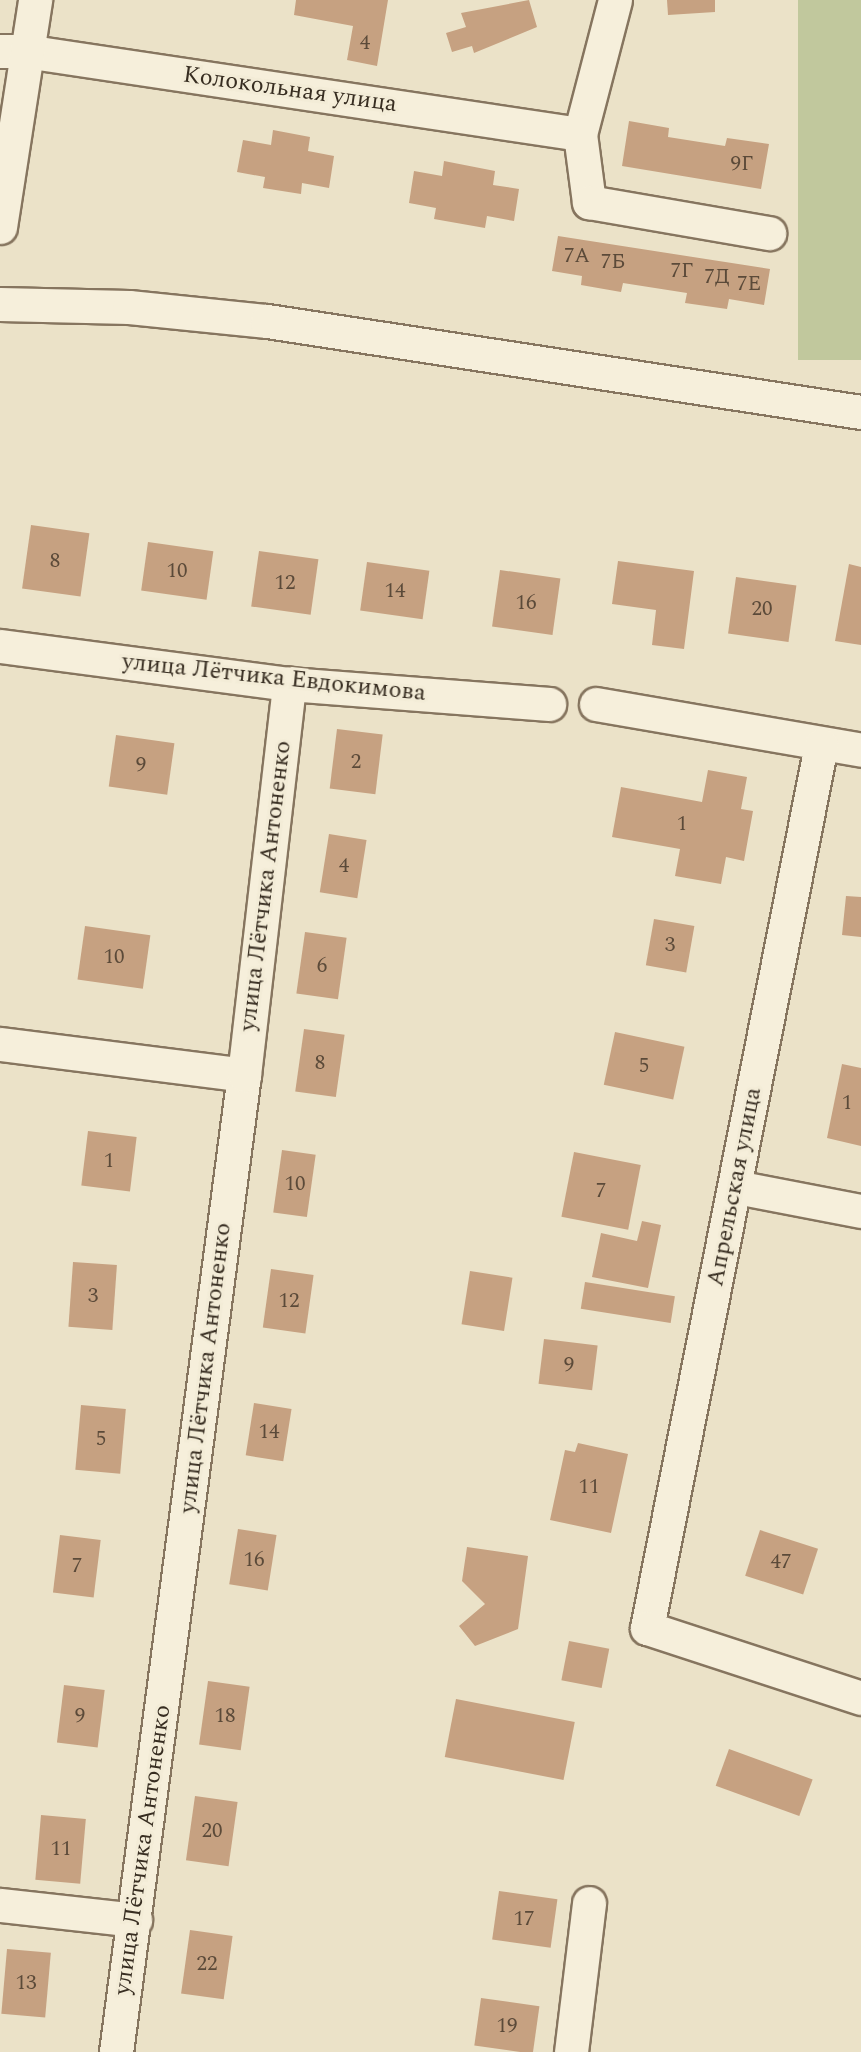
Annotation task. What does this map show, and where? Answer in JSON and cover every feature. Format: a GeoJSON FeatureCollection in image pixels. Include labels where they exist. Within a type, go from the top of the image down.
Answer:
{"type":"FeatureCollection","features":[{"type":"Feature","properties":{"kind":"street"},"geometry":{"type":"LineString","coordinates":[[0,227],[13,51],[35,0]]}},
{"type":"Feature","properties":{"kind":"street"},"geometry":{"type":"LineString","coordinates":[[615,0],[580,134],[589,202],[769,233]]}},
{"type":"Feature","properties":{"kind":"street","name":"Колокольная улица"},"geometry":{"type":"LineString","coordinates":[[13,51],[580,134]]}},
{"type":"Feature","properties":{"kind":"street"},"geometry":{"type":"LineString","coordinates":[[0,304],[129,307],[267,321],[861,412]]}},
{"type":"Feature","properties":{"kind":"street","name":"улица Лётчика Евдокимова"},"geometry":{"type":"LineString","coordinates":[[0,646],[290,684],[549,704]]}},
{"type":"Feature","properties":{"kind":"street","name":"улица Лётчика Антоненко"},"geometry":{"type":"LineString","coordinates":[[116,2052],[244,1075],[290,684]]}},
{"type":"Feature","properties":{"kind":"street"},"geometry":{"type":"LineString","coordinates":[[596,704],[821,745],[861,750]]}},
{"type":"Feature","properties":{"kind":"street","name":"Апрельская улица"},"geometry":{"type":"LineString","coordinates":[[821,745],[736,1187],[647,1629],[861,1698]]}},
{"type":"Feature","properties":{"kind":"street"},"geometry":{"type":"LineString","coordinates":[[0,1044],[244,1075]]}},
{"type":"Feature","properties":{"kind":"street"},"geometry":{"type":"LineString","coordinates":[[736,1187],[861,1211]]}},
{"type":"Feature","properties":{"kind":"street"},"geometry":{"type":"LineString","coordinates":[[571,2052],[589,1904]]}},
{"type":"Feature","properties":{"kind":"street"},"geometry":{"type":"LineString","coordinates":[[0,1905],[135,1920]]}},
{"type":"Feature","properties":{"kind":"green space"},"geometry":{"type":"Polygon","coordinates":[[[798,0],[861,0],[861,360],[798,360],[798,0]]]}},
{"type":"Feature","properties":{"kind":"building"},"geometry":{"type":"Polygon","coordinates":[[[296,0],[388,0],[377,66],[347,60],[353,26],[294,15],[296,0]]]}},
{"type":"Feature","properties":{"kind":"building"},"geometry":{"type":"Polygon","coordinates":[[[529,0],[537,27],[474,53],[472,46],[452,52],[446,33],[466,27],[461,13],[529,0]]]}},
{"type":"Feature","properties":{"kind":"building"},"geometry":{"type":"Polygon","coordinates":[[[667,0],[715,0],[715,12],[668,15],[667,0]]]}},
{"type":"Feature","properties":{"kind":"building"},"geometry":{"type":"Polygon","coordinates":[[[629,121],[669,128],[668,137],[725,146],[727,138],[769,144],[761,189],[622,166],[629,121]]]}},
{"type":"Feature","properties":{"kind":"building"},"geometry":{"type":"Polygon","coordinates":[[[273,130],[310,137],[308,151],[334,156],[329,188],[302,183],[301,194],[263,188],[265,177],[237,172],[243,140],[271,145],[273,130]]]}},
{"type":"Feature","properties":{"kind":"building"},"geometry":{"type":"Polygon","coordinates":[[[444,161],[495,171],[493,185],[519,189],[514,221],[487,216],[485,228],[434,219],[436,208],[409,203],[414,171],[442,176],[444,161]]]}},
{"type":"Feature","properties":{"kind":"building"},"geometry":{"type":"Polygon","coordinates":[[[558,236],[770,269],[764,305],[729,299],[727,309],[685,303],[687,293],[623,283],[621,292],[581,285],[582,276],[552,271],[558,236]]]}},
{"type":"Feature","properties":{"kind":"building"},"geometry":{"type":"Polygon","coordinates":[[[31,525],[89,533],[81,597],[22,588],[31,525]]]}},
{"type":"Feature","properties":{"kind":"building"},"geometry":{"type":"Polygon","coordinates":[[[148,542],[213,551],[207,600],[141,591],[148,542]]]}},
{"type":"Feature","properties":{"kind":"building"},"geometry":{"type":"Polygon","coordinates":[[[259,551],[318,559],[311,615],[251,606],[259,551]]]}},
{"type":"Feature","properties":{"kind":"building"},"geometry":{"type":"Polygon","coordinates":[[[618,561],[694,571],[684,649],[652,645],[656,610],[612,604],[618,561]]]}},
{"type":"Feature","properties":{"kind":"building"},"geometry":{"type":"Polygon","coordinates":[[[367,562],[429,571],[423,619],[360,611],[367,562]]]}},
{"type":"Feature","properties":{"kind":"building"},"geometry":{"type":"Polygon","coordinates":[[[849,564],[861,567],[861,645],[835,641],[849,564]]]}},
{"type":"Feature","properties":{"kind":"building"},"geometry":{"type":"Polygon","coordinates":[[[500,570],[560,578],[552,635],[492,626],[500,570]]]}},
{"type":"Feature","properties":{"kind":"building"},"geometry":{"type":"Polygon","coordinates":[[[736,577],[796,585],[788,642],[728,633],[736,577]]]}},
{"type":"Feature","properties":{"kind":"building"},"geometry":{"type":"Polygon","coordinates":[[[337,729],[383,735],[375,794],[330,789],[337,729]]]}},
{"type":"Feature","properties":{"kind":"building"},"geometry":{"type":"Polygon","coordinates":[[[116,735],[174,743],[167,795],[109,786],[116,735]]]}},
{"type":"Feature","properties":{"kind":"building"},"geometry":{"type":"Polygon","coordinates":[[[708,770],[747,777],[741,809],[753,811],[744,861],[726,857],[721,884],[675,876],[680,849],[612,837],[621,787],[702,802],[708,770]]]}},
{"type":"Feature","properties":{"kind":"building"},"geometry":{"type":"Polygon","coordinates":[[[329,834],[367,840],[357,898],[320,892],[329,834]]]}},
{"type":"Feature","properties":{"kind":"building"},"geometry":{"type":"Polygon","coordinates":[[[846,896],[861,897],[861,937],[842,935],[846,896]]]}},
{"type":"Feature","properties":{"kind":"building"},"geometry":{"type":"Polygon","coordinates":[[[654,919],[694,926],[686,972],[646,965],[654,919]]]}},
{"type":"Feature","properties":{"kind":"building"},"geometry":{"type":"Polygon","coordinates":[[[85,926],[150,935],[143,989],[77,979],[85,926]]]}},
{"type":"Feature","properties":{"kind":"building"},"geometry":{"type":"Polygon","coordinates":[[[305,932],[347,938],[338,999],[296,993],[305,932]]]}},
{"type":"Feature","properties":{"kind":"building"},"geometry":{"type":"Polygon","coordinates":[[[304,1029],[345,1035],[336,1097],[295,1091],[304,1029]]]}},
{"type":"Feature","properties":{"kind":"building"},"geometry":{"type":"Polygon","coordinates":[[[615,1032],[684,1047],[673,1100],[604,1085],[615,1032]]]}},
{"type":"Feature","properties":{"kind":"building"},"geometry":{"type":"Polygon","coordinates":[[[842,1064],[861,1068],[861,1146],[827,1138],[842,1064]]]}},
{"type":"Feature","properties":{"kind":"building"},"geometry":{"type":"Polygon","coordinates":[[[88,1131],[137,1137],[130,1192],[81,1186],[88,1131]]]}},
{"type":"Feature","properties":{"kind":"building"},"geometry":{"type":"Polygon","coordinates":[[[282,1150],[316,1155],[307,1217],[273,1212],[282,1150]]]}},
{"type":"Feature","properties":{"kind":"building"},"geometry":{"type":"Polygon","coordinates":[[[574,1152],[641,1165],[628,1230],[561,1217],[574,1152]]]}},
{"type":"Feature","properties":{"kind":"building"},"geometry":{"type":"Polygon","coordinates":[[[642,1221],[661,1225],[648,1288],[592,1277],[601,1233],[637,1241],[642,1221]]]}},
{"type":"Feature","properties":{"kind":"building"},"geometry":{"type":"Polygon","coordinates":[[[73,1262],[117,1265],[112,1330],[68,1327],[73,1262]]]}},
{"type":"Feature","properties":{"kind":"building"},"geometry":{"type":"Polygon","coordinates":[[[271,1269],[314,1275],[305,1333],[263,1327],[271,1269]]]}},
{"type":"Feature","properties":{"kind":"building"},"geometry":{"type":"Polygon","coordinates":[[[470,1271],[512,1278],[504,1331],[462,1324],[470,1271]]]}},
{"type":"Feature","properties":{"kind":"building"},"geometry":{"type":"Polygon","coordinates":[[[585,1282],[675,1296],[671,1323],[581,1309],[585,1282]]]}},
{"type":"Feature","properties":{"kind":"building"},"geometry":{"type":"Polygon","coordinates":[[[544,1339],[598,1346],[592,1390],[539,1384],[544,1339]]]}},
{"type":"Feature","properties":{"kind":"building"},"geometry":{"type":"Polygon","coordinates":[[[254,1403],[292,1409],[283,1461],[246,1455],[254,1403]]]}},
{"type":"Feature","properties":{"kind":"building"},"geometry":{"type":"Polygon","coordinates":[[[81,1405],[126,1409],[120,1474],[75,1470],[81,1405]]]}},
{"type":"Feature","properties":{"kind":"building"},"geometry":{"type":"Polygon","coordinates":[[[578,1443],[628,1454],[611,1533],[550,1520],[565,1450],[575,1452],[578,1443]]]}},
{"type":"Feature","properties":{"kind":"building"},"geometry":{"type":"Polygon","coordinates":[[[238,1529],[277,1535],[268,1590],[229,1584],[238,1529]]]}},
{"type":"Feature","properties":{"kind":"building"},"geometry":{"type":"Polygon","coordinates":[[[760,1530],[818,1549],[803,1595],[745,1576],[760,1530]]]}},
{"type":"Feature","properties":{"kind":"building"},"geometry":{"type":"Polygon","coordinates":[[[60,1535],[101,1540],[94,1598],[53,1593],[60,1535]]]}},
{"type":"Feature","properties":{"kind":"building"},"geometry":{"type":"Polygon","coordinates":[[[467,1547],[528,1556],[518,1629],[475,1646],[459,1626],[485,1604],[462,1581],[467,1547]]]}},
{"type":"Feature","properties":{"kind":"building"},"geometry":{"type":"Polygon","coordinates":[[[569,1641],[609,1649],[602,1688],[561,1680],[569,1641]]]}},
{"type":"Feature","properties":{"kind":"building"},"geometry":{"type":"Polygon","coordinates":[[[208,1681],[250,1687],[241,1750],[199,1744],[208,1681]]]}},
{"type":"Feature","properties":{"kind":"building"},"geometry":{"type":"Polygon","coordinates":[[[64,1685],[105,1690],[98,1748],[57,1743],[64,1685]]]}},
{"type":"Feature","properties":{"kind":"building"},"geometry":{"type":"Polygon","coordinates":[[[456,1699],[575,1722],[564,1780],[445,1757],[456,1699]]]}},
{"type":"Feature","properties":{"kind":"building"},"geometry":{"type":"Polygon","coordinates":[[[729,1749],[813,1779],[799,1816],[716,1786],[729,1749]]]}},
{"type":"Feature","properties":{"kind":"building"},"geometry":{"type":"Polygon","coordinates":[[[195,1796],[238,1802],[229,1866],[186,1860],[195,1796]]]}},
{"type":"Feature","properties":{"kind":"building"},"geometry":{"type":"Polygon","coordinates":[[[41,1815],[86,1819],[80,1884],[35,1880],[41,1815]]]}},
{"type":"Feature","properties":{"kind":"building"},"geometry":{"type":"Polygon","coordinates":[[[499,1891],[557,1899],[551,1948],[492,1940],[499,1891]]]}},
{"type":"Feature","properties":{"kind":"building"},"geometry":{"type":"Polygon","coordinates":[[[190,1930],[233,1936],[224,1999],[181,1993],[190,1930]]]}},
{"type":"Feature","properties":{"kind":"building"},"geometry":{"type":"Polygon","coordinates":[[[7,1949],[51,1953],[45,2018],[1,2014],[7,1949]]]}},
{"type":"Feature","properties":{"kind":"building"},"geometry":{"type":"Polygon","coordinates":[[[481,1998],[539,2006],[533,2052],[474,2046],[481,1998]]]}}]}
